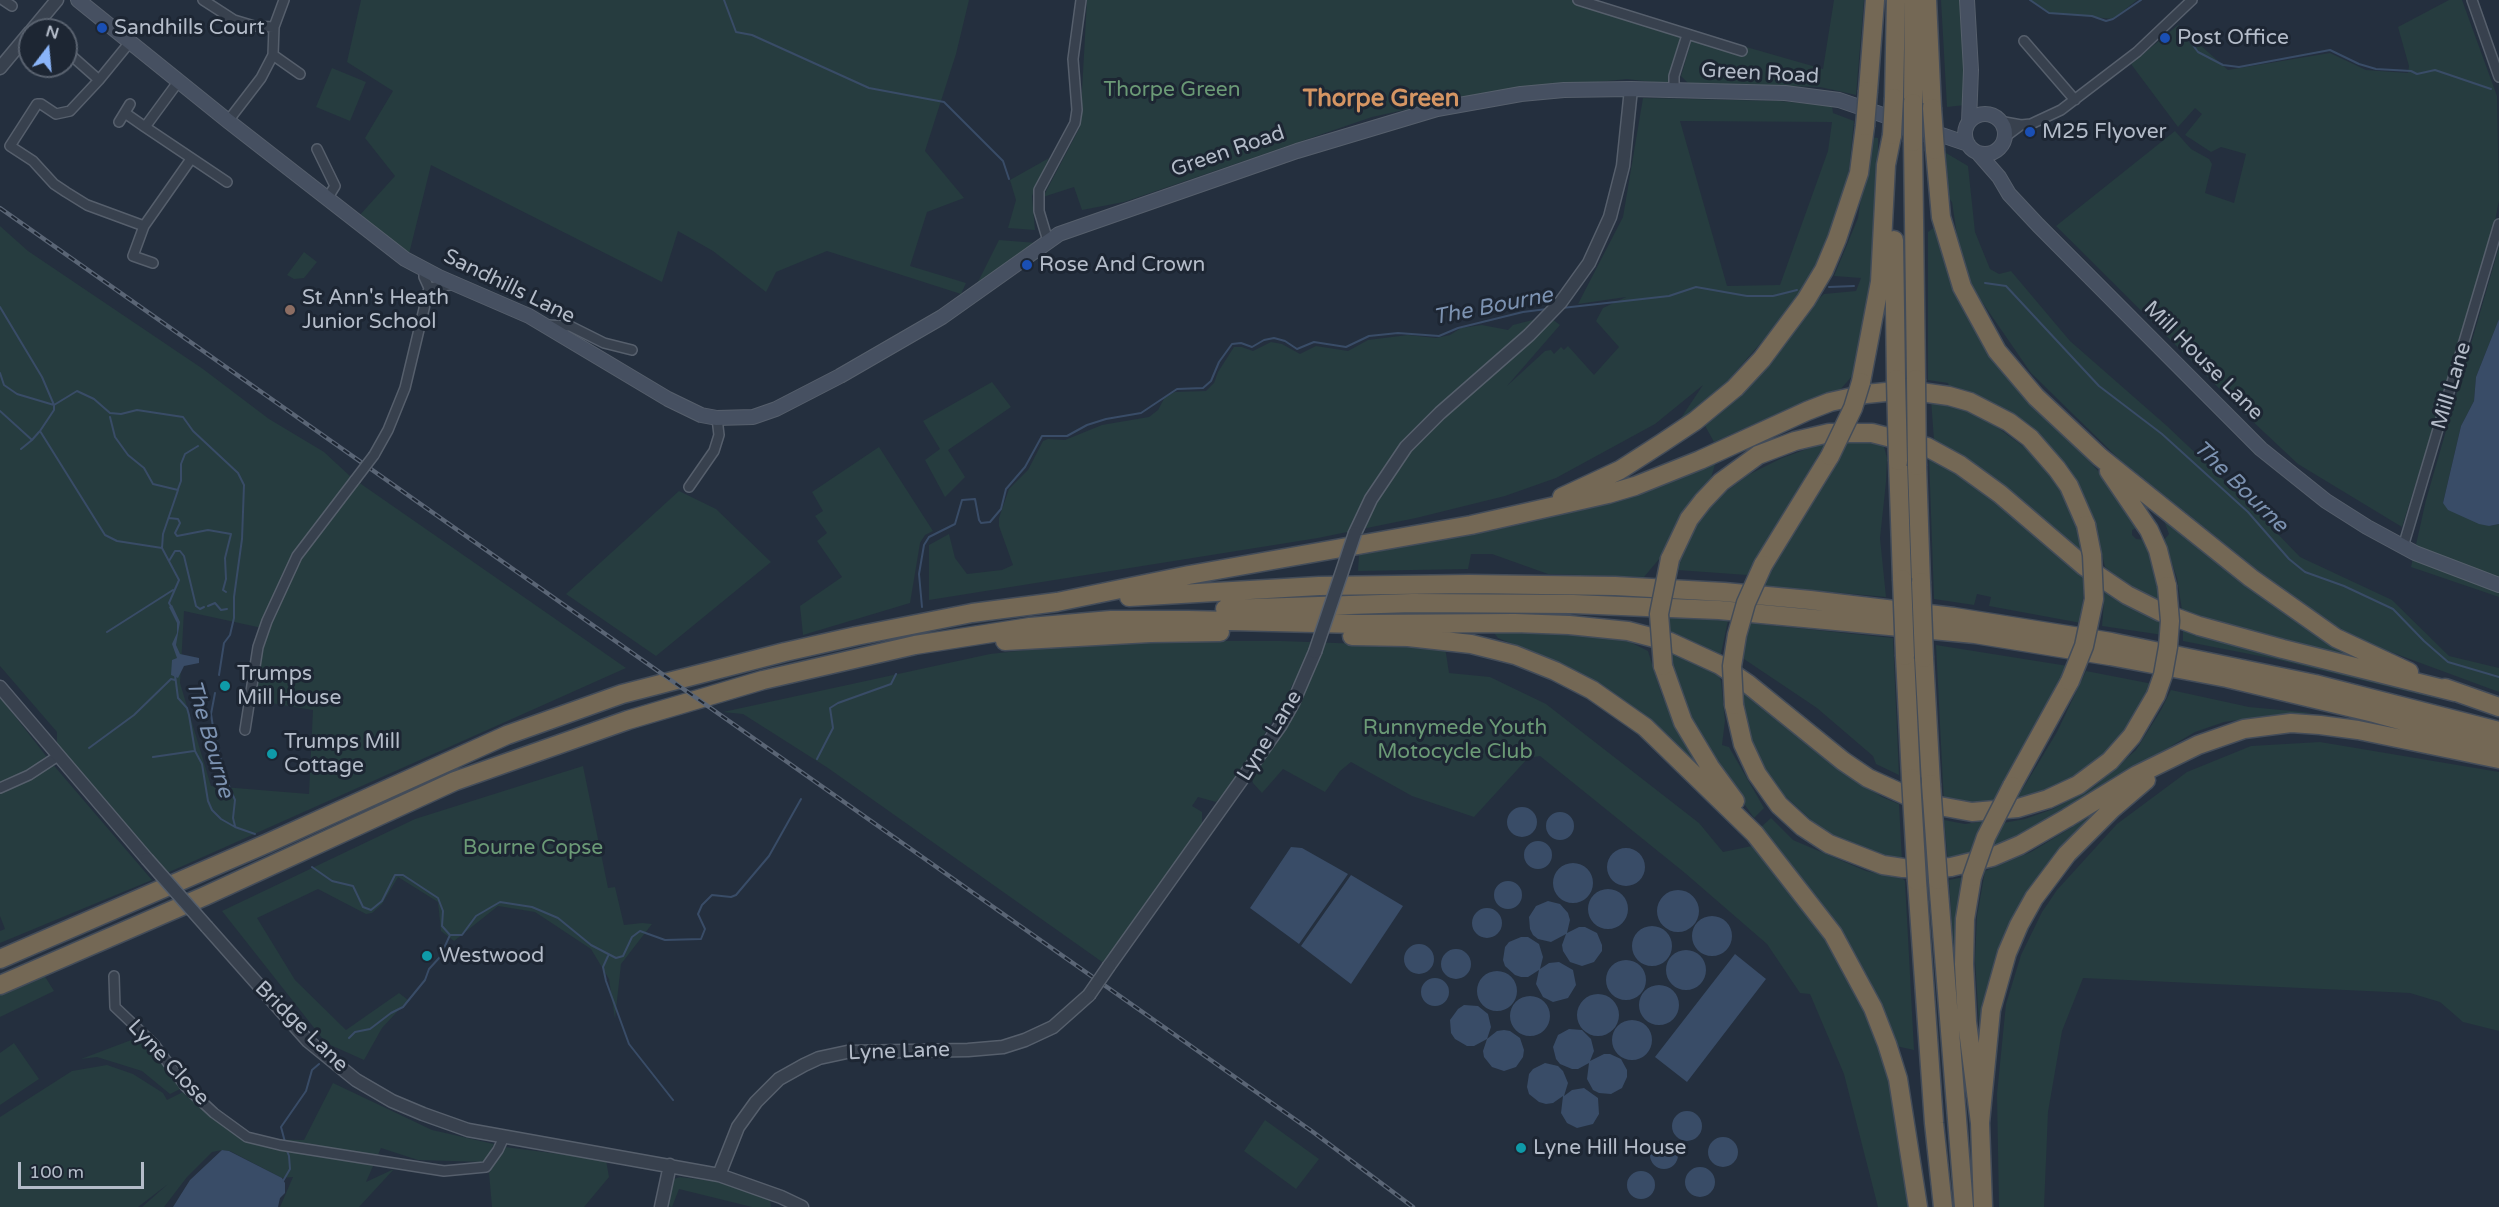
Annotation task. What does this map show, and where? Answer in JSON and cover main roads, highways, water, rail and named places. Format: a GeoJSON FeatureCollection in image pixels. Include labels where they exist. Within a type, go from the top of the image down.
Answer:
{"type":"FeatureCollection","features":[{"type":"Feature","properties":{"kind":"highway"},"geometry":{"type":"LineString","coordinates":[[1529,510],[1620,470],[1695,421],[1735,388],[1762,359],[1806,300],[1824,270],[1837,239],[1859,173],[1875,0]]}},
{"type":"Feature","properties":{"kind":"highway"},"geometry":{"type":"LineString","coordinates":[[1896,0],[1892,135],[1902,579],[1917,881],[1934,1123],[1943,1207]]}},
{"type":"Feature","properties":{"kind":"highway"},"geometry":{"type":"LineString","coordinates":[[1914,0],[1913,142],[1917,466],[1924,658],[1931,784],[1964,1207]]}},
{"type":"Feature","properties":{"kind":"highway"},"geometry":{"type":"LineString","coordinates":[[1927,0],[1932,108],[1940,143],[1941,217],[1962,287],[1997,351],[2036,397],[2100,457],[2252,578],[2336,638],[2455,692]]}},
{"type":"Feature","properties":{"kind":"highway"},"geometry":{"type":"LineString","coordinates":[[1892,135],[1886,165],[1880,282],[1861,382],[1853,408],[1830,456],[1763,565],[1746,603],[1737,635],[1732,666],[1734,705],[1743,744],[1757,774],[1779,805],[1803,827],[1830,844],[1883,865],[1927,870],[1992,857],[2020,845],[2137,775],[2219,736],[2244,729],[2290,723],[2358,730],[2499,759]]}},
{"type":"Feature","properties":{"kind":"highway"},"geometry":{"type":"LineString","coordinates":[[1057,602],[1189,575],[1471,525],[1529,510],[1598,497],[1635,486],[1700,460],[1830,402],[1866,394],[1906,390],[1929,392],[1970,402],[2009,422],[2030,438],[2069,486],[2086,525],[2093,561],[2094,599],[2088,631],[2070,681],[1986,837],[1972,877],[1965,919],[1964,964],[1968,1033],[1980,1123],[1983,1207]]}},
{"type":"Feature","properties":{"kind":"highway"},"geometry":{"type":"LineString","coordinates":[[1918,1207],[1898,1079],[1873,1008],[1833,934],[1755,834],[1683,722],[1663,666],[1659,614],[1670,559],[1689,519],[1721,482],[1758,455],[1786,444],[1829,433],[1872,433],[1927,447],[1960,465],[2000,494],[2084,566],[2127,596],[2161,612],[2251,640],[2455,692],[2499,707]]}},
{"type":"Feature","properties":{"kind":"highway"},"geometry":{"type":"LineString","coordinates":[[1111,620],[1358,624],[1515,623],[1569,625],[1628,631],[1670,642],[1720,665],[1748,684],[1843,761],[1868,778],[1923,803],[1972,812],[2018,808],[2048,799],[2078,785],[2110,761],[2132,736],[2156,695],[2163,675],[2169,646],[2170,621],[2167,586],[2158,550],[2149,530],[2100,457]]}},
{"type":"Feature","properties":{"kind":"highway"},"geometry":{"type":"LineString","coordinates":[[0,959],[268,843],[507,735],[608,699],[785,652],[856,636],[972,613],[1057,602],[1234,590],[1376,584],[1540,585],[1724,592],[1954,617],[2111,642],[2315,684],[2499,731]]}},
{"type":"Feature","properties":{"kind":"highway"},"geometry":{"type":"LineString","coordinates":[[0,985],[205,896],[455,781],[628,720],[763,680],[940,640],[1148,614],[1412,603],[1573,604],[1719,610],[1975,634],[2110,656],[2249,684],[2374,713],[2499,747]]}},
{"type":"Feature","properties":{"kind":"highway"},"geometry":{"type":"LineString","coordinates":[[940,640],[1001,641],[1150,633],[1249,632],[1408,637],[1471,644],[1515,655],[1555,671],[1620,708],[1662,743],[1755,834]]}},
{"type":"Feature","properties":{"kind":"highway"},"geometry":{"type":"LineString","coordinates":[[1980,1123],[1991,1010],[2007,953],[2019,925],[2034,898],[2067,854],[2112,809],[2167,761]]}},
{"type":"Feature","properties":{"kind":"main road","name":"Sandhills Lane"},"geometry":{"type":"LineString","coordinates":[[78,0],[376,238],[424,270],[544,325],[700,415],[717,418],[753,417],[776,409],[903,341],[965,301]]}},
{"type":"Feature","properties":{"kind":"main road"},"geometry":{"type":"LineString","coordinates":[[1967,0],[1971,70],[1968,126],[1973,149],[1988,154],[2002,142]]}},
{"type":"Feature","properties":{"kind":"main road"},"geometry":{"type":"LineString","coordinates":[[1971,70],[1980,107],[2005,132],[1999,177]]}},
{"type":"Feature","properties":{"kind":"main road","name":"Green Road"},"geometry":{"type":"LineString","coordinates":[[965,301],[1059,234],[1287,154],[1437,109],[1521,94],[1630,89],[1785,93],[1816,96],[1839,100],[1940,143],[1973,149]]}},
{"type":"Feature","properties":{"kind":"main road"},"geometry":{"type":"LineString","coordinates":[[1940,143],[1968,126],[1975,117],[1993,118]]}},
{"type":"Feature","properties":{"kind":"main road","name":"Mill House Lane"},"geometry":{"type":"LineString","coordinates":[[1973,149],[1999,177],[2009,194],[2038,225],[2261,449],[2326,501],[2403,547],[2499,585]]}},
{"type":"Feature","properties":{"kind":"water"},"geometry":{"type":"Polygon","coordinates":[[[2499,319],[2499,524],[2489,526],[2448,510],[2443,503],[2461,426],[2474,401],[2476,377],[2499,319]]]}},
{"type":"Feature","properties":{"kind":"water"},"geometry":{"type":"Polygon","coordinates":[[[172,605],[180,622],[176,645],[180,654],[199,658],[199,663],[184,666],[178,678],[171,675],[172,660],[177,658],[172,644],[177,633],[177,623],[169,607],[172,605]]]}},
{"type":"Feature","properties":{"kind":"water"},"geometry":{"type":"Polygon","coordinates":[[[1522,807],[1528,808],[1536,816],[1536,828],[1528,836],[1522,837],[1516,836],[1508,828],[1507,822],[1508,816],[1516,808],[1522,807]]]}},
{"type":"Feature","properties":{"kind":"water"},"geometry":{"type":"Polygon","coordinates":[[[1560,812],[1570,816],[1574,826],[1570,836],[1560,840],[1550,836],[1546,826],[1550,816],[1560,812]]]}},
{"type":"Feature","properties":{"kind":"water"},"geometry":{"type":"Polygon","coordinates":[[[1538,841],[1548,845],[1552,855],[1548,865],[1538,869],[1528,865],[1524,855],[1528,845],[1538,841]]]}},
{"type":"Feature","properties":{"kind":"water"},"geometry":{"type":"Polygon","coordinates":[[[1291,847],[1302,848],[1348,874],[1299,944],[1250,908],[1291,847]]]}},
{"type":"Feature","properties":{"kind":"water"},"geometry":{"type":"Polygon","coordinates":[[[1626,848],[1639,854],[1645,867],[1639,880],[1626,886],[1613,880],[1607,867],[1613,854],[1626,848]]]}},
{"type":"Feature","properties":{"kind":"water"},"geometry":{"type":"Polygon","coordinates":[[[1573,863],[1581,864],[1587,869],[1592,875],[1592,891],[1587,897],[1581,902],[1573,903],[1565,902],[1559,897],[1554,891],[1553,883],[1554,875],[1559,869],[1565,864],[1573,863]]]}},
{"type":"Feature","properties":{"kind":"water"},"geometry":{"type":"Polygon","coordinates":[[[1351,875],[1403,906],[1351,984],[1301,946],[1351,875]]]}},
{"type":"Feature","properties":{"kind":"water"},"geometry":{"type":"Polygon","coordinates":[[[1508,881],[1518,885],[1522,895],[1518,905],[1508,909],[1498,905],[1494,895],[1498,885],[1508,881]]]}},
{"type":"Feature","properties":{"kind":"water"},"geometry":{"type":"Polygon","coordinates":[[[1608,889],[1616,890],[1622,895],[1627,901],[1627,917],[1622,923],[1616,928],[1608,929],[1600,928],[1594,923],[1589,917],[1588,909],[1589,901],[1594,895],[1600,890],[1608,889]]]}},
{"type":"Feature","properties":{"kind":"water"},"geometry":{"type":"Polygon","coordinates":[[[1678,890],[1693,896],[1699,911],[1693,926],[1678,932],[1663,926],[1657,911],[1663,896],[1678,890]]]}},
{"type":"Feature","properties":{"kind":"water"},"geometry":{"type":"Polygon","coordinates":[[[1548,901],[1560,904],[1568,913],[1570,920],[1567,933],[1579,927],[1585,927],[1597,933],[1602,951],[1594,962],[1582,966],[1570,962],[1562,945],[1566,934],[1551,942],[1538,939],[1533,935],[1529,917],[1536,906],[1548,901]]]}},
{"type":"Feature","properties":{"kind":"water"},"geometry":{"type":"Polygon","coordinates":[[[1487,908],[1493,909],[1501,917],[1501,929],[1493,937],[1487,938],[1481,937],[1473,929],[1472,923],[1473,917],[1481,909],[1487,908]]]}},
{"type":"Feature","properties":{"kind":"water"},"geometry":{"type":"Polygon","coordinates":[[[1712,916],[1720,917],[1726,922],[1731,928],[1731,944],[1726,950],[1720,955],[1712,956],[1704,955],[1698,950],[1693,944],[1692,936],[1693,928],[1698,922],[1704,917],[1712,916]]]}},
{"type":"Feature","properties":{"kind":"water"},"geometry":{"type":"Polygon","coordinates":[[[1652,926],[1660,927],[1666,932],[1671,938],[1671,954],[1666,960],[1660,965],[1652,966],[1644,965],[1638,960],[1633,954],[1632,946],[1633,938],[1638,932],[1644,927],[1652,926]]]}},
{"type":"Feature","properties":{"kind":"water"},"geometry":{"type":"Polygon","coordinates":[[[1528,937],[1539,944],[1543,957],[1540,969],[1549,963],[1559,962],[1573,970],[1576,985],[1568,998],[1553,1002],[1543,997],[1536,984],[1539,970],[1528,977],[1521,977],[1505,966],[1503,960],[1505,947],[1509,942],[1528,937]]]}},
{"type":"Feature","properties":{"kind":"water"},"geometry":{"type":"Polygon","coordinates":[[[1419,944],[1425,945],[1433,953],[1433,965],[1425,973],[1419,974],[1413,973],[1405,965],[1404,959],[1405,953],[1413,945],[1419,944]]]}},
{"type":"Feature","properties":{"kind":"water"},"geometry":{"type":"Polygon","coordinates":[[[1456,949],[1466,954],[1471,964],[1466,974],[1456,979],[1446,974],[1441,964],[1446,954],[1456,949]]]}},
{"type":"Feature","properties":{"kind":"water"},"geometry":{"type":"Polygon","coordinates":[[[1686,950],[1700,956],[1706,970],[1700,984],[1686,990],[1672,984],[1666,970],[1672,956],[1686,950]]]}},
{"type":"Feature","properties":{"kind":"water"},"geometry":{"type":"Polygon","coordinates":[[[1735,954],[1766,979],[1687,1082],[1655,1057],[1735,954]]]}},
{"type":"Feature","properties":{"kind":"water"},"geometry":{"type":"Polygon","coordinates":[[[1626,960],[1634,961],[1640,966],[1645,972],[1645,988],[1640,994],[1634,999],[1626,1000],[1618,999],[1612,994],[1607,988],[1606,980],[1607,972],[1612,966],[1618,961],[1626,960]]]}},
{"type":"Feature","properties":{"kind":"water"},"geometry":{"type":"Polygon","coordinates":[[[1497,971],[1505,972],[1511,977],[1516,983],[1516,999],[1511,1005],[1505,1010],[1497,1011],[1489,1010],[1483,1005],[1478,999],[1477,991],[1478,983],[1483,977],[1489,972],[1497,971]]]}},
{"type":"Feature","properties":{"kind":"water"},"geometry":{"type":"Polygon","coordinates":[[[1435,978],[1445,982],[1449,992],[1445,1002],[1435,1006],[1425,1002],[1421,992],[1425,982],[1435,978]]]}},
{"type":"Feature","properties":{"kind":"water"},"geometry":{"type":"Polygon","coordinates":[[[1659,985],[1673,991],[1679,1005],[1673,1019],[1659,1025],[1645,1019],[1639,1005],[1645,991],[1659,985]]]}},
{"type":"Feature","properties":{"kind":"water"},"geometry":{"type":"Polygon","coordinates":[[[1598,994],[1613,1000],[1619,1015],[1613,1030],[1598,1036],[1583,1030],[1577,1015],[1583,1000],[1598,994]]]}},
{"type":"Feature","properties":{"kind":"water"},"geometry":{"type":"Polygon","coordinates":[[[1530,996],[1544,1002],[1550,1016],[1544,1030],[1530,1036],[1516,1030],[1510,1016],[1516,1002],[1530,996]]]}},
{"type":"Feature","properties":{"kind":"water"},"geometry":{"type":"Polygon","coordinates":[[[1464,1005],[1478,1006],[1488,1014],[1491,1027],[1487,1039],[1474,1046],[1467,1046],[1455,1039],[1451,1033],[1450,1020],[1464,1005]]]}},
{"type":"Feature","properties":{"kind":"water"},"geometry":{"type":"Polygon","coordinates":[[[1632,1020],[1640,1021],[1646,1026],[1651,1032],[1651,1048],[1646,1054],[1640,1059],[1632,1060],[1624,1059],[1618,1054],[1613,1048],[1612,1040],[1613,1032],[1618,1026],[1624,1021],[1632,1020]]]}},
{"type":"Feature","properties":{"kind":"water"},"geometry":{"type":"Polygon","coordinates":[[[1569,1029],[1582,1030],[1591,1039],[1594,1051],[1590,1061],[1604,1054],[1621,1059],[1627,1070],[1627,1077],[1622,1088],[1611,1094],[1599,1093],[1593,1090],[1587,1079],[1589,1063],[1578,1069],[1560,1064],[1553,1047],[1558,1035],[1569,1029]]]}},
{"type":"Feature","properties":{"kind":"water"},"geometry":{"type":"Polygon","coordinates":[[[1504,1030],[1520,1038],[1524,1050],[1523,1057],[1516,1067],[1504,1071],[1492,1067],[1484,1057],[1483,1051],[1487,1039],[1497,1031],[1504,1030]]]}},
{"type":"Feature","properties":{"kind":"water"},"geometry":{"type":"Polygon","coordinates":[[[1545,1063],[1558,1066],[1563,1071],[1568,1083],[1564,1096],[1572,1090],[1584,1088],[1598,1098],[1599,1114],[1593,1124],[1577,1128],[1567,1123],[1561,1113],[1563,1096],[1553,1103],[1546,1104],[1539,1102],[1529,1094],[1527,1087],[1529,1074],[1533,1069],[1545,1063]]]}},
{"type":"Feature","properties":{"kind":"water"},"geometry":{"type":"Polygon","coordinates":[[[1687,1111],[1698,1115],[1702,1126],[1698,1137],[1687,1141],[1676,1137],[1672,1126],[1676,1115],[1687,1111]]]}},
{"type":"Feature","properties":{"kind":"water"},"geometry":{"type":"Polygon","coordinates":[[[1723,1137],[1733,1142],[1738,1152],[1733,1162],[1723,1167],[1713,1162],[1708,1152],[1713,1142],[1723,1137]]]}},
{"type":"Feature","properties":{"kind":"water"},"geometry":{"type":"Polygon","coordinates":[[[1664,1141],[1674,1145],[1678,1155],[1674,1165],[1664,1169],[1654,1165],[1650,1155],[1654,1145],[1664,1141]]]}},
{"type":"Feature","properties":{"kind":"water"},"geometry":{"type":"Polygon","coordinates":[[[222,1150],[229,1151],[282,1178],[285,1183],[285,1193],[280,1198],[278,1207],[173,1207],[190,1180],[222,1150]]]}},
{"type":"Feature","properties":{"kind":"water"},"geometry":{"type":"Polygon","coordinates":[[[1700,1167],[1710,1172],[1715,1182],[1710,1192],[1700,1197],[1690,1192],[1685,1182],[1690,1172],[1700,1167]]]}},
{"type":"Feature","properties":{"kind":"water"},"geometry":{"type":"Polygon","coordinates":[[[1641,1171],[1651,1175],[1655,1185],[1651,1195],[1641,1199],[1631,1195],[1627,1185],[1631,1175],[1641,1171]]]}},
{"type":"Feature","properties":{"kind":"waterway"},"geometry":{"type":"LineString","coordinates":[[724,0],[736,32],[752,35],[869,88],[944,102],[1003,161],[1009,179]]}},
{"type":"Feature","properties":{"kind":"waterway"},"geometry":{"type":"LineString","coordinates":[[2030,0],[2049,13],[2092,16],[2106,21],[2113,19],[2141,0]]}},
{"type":"Feature","properties":{"kind":"waterway"},"geometry":{"type":"LineString","coordinates":[[2183,32],[2198,52],[2223,65],[2239,67],[2330,50],[2359,64],[2376,69],[2411,71],[2417,74],[2435,70],[2491,89]]}},
{"type":"Feature","properties":{"kind":"waterway","name":"The Bourne"},"geometry":{"type":"LineString","coordinates":[[1985,283],[2006,286],[2099,386],[2162,434],[2248,512],[2289,559],[2305,572],[2344,586],[2393,609],[2448,662],[2499,677]]}},
{"type":"Feature","properties":{"kind":"waterway","name":"The Bourne"},"geometry":{"type":"LineString","coordinates":[[1829,287],[1854,286]]}},
{"type":"Feature","properties":{"kind":"waterway","name":"The Bourne"},"geometry":{"type":"LineString","coordinates":[[1562,308],[1669,296],[1696,287],[1747,296],[1773,296],[1797,290]]}},
{"type":"Feature","properties":{"kind":"waterway","name":"The Bourne"},"geometry":{"type":"LineString","coordinates":[[0,307],[42,377],[54,405],[77,391],[94,399],[110,413],[121,414],[137,410],[183,417],[193,431],[238,473],[244,485],[242,539],[234,597],[234,618],[230,635],[224,643],[219,675]]}},
{"type":"Feature","properties":{"kind":"waterway","name":"The Bourne"},"geometry":{"type":"LineString","coordinates":[[922,607],[919,574],[924,545],[929,537],[955,524],[962,500],[975,499],[979,520],[981,523],[990,522],[1001,509],[1006,489],[1025,467],[1042,436],[1067,436],[1087,425],[1106,419],[1141,413],[1177,389],[1203,388],[1211,381],[1219,362],[1232,344],[1241,343],[1252,347],[1264,340],[1274,338],[1285,341],[1297,349],[1314,342],[1346,347],[1369,336],[1398,333],[1439,336],[1458,328],[1523,312],[1547,309]]}},
{"type":"Feature","properties":{"kind":"waterway","name":"The Bourne"},"geometry":{"type":"LineString","coordinates":[[0,373],[4,385],[17,394],[54,405],[54,410],[40,431],[105,535],[117,541],[162,548],[179,580],[169,603],[172,608]]}},
{"type":"Feature","properties":{"kind":"waterway"},"geometry":{"type":"LineString","coordinates":[[0,411],[32,440],[39,432]]}},
{"type":"Feature","properties":{"kind":"waterway"},"geometry":{"type":"LineString","coordinates":[[110,417],[115,437],[128,455],[144,468],[153,484],[178,490],[163,534],[162,548]]}},
{"type":"Feature","properties":{"kind":"waterway"},"geometry":{"type":"LineString","coordinates":[[21,449],[32,440]]}},
{"type":"Feature","properties":{"kind":"waterway"},"geometry":{"type":"LineString","coordinates":[[178,489],[181,481],[181,464],[185,454],[198,446]]}},
{"type":"Feature","properties":{"kind":"waterway"},"geometry":{"type":"LineString","coordinates":[[169,518],[178,519],[180,523],[175,533],[177,536],[208,530],[231,534],[225,558],[226,579],[223,590],[226,592]]}},
{"type":"Feature","properties":{"kind":"waterway"},"geometry":{"type":"LineString","coordinates":[[169,561],[175,551],[180,551],[184,556],[196,606],[200,609],[204,607]]}},
{"type":"Feature","properties":{"kind":"waterway"},"geometry":{"type":"LineString","coordinates":[[107,632],[173,590]]}},
{"type":"Feature","properties":{"kind":"waterway"},"geometry":{"type":"LineString","coordinates":[[208,606],[215,603],[221,610],[227,609]]}},
{"type":"Feature","properties":{"kind":"waterway","name":"The Bourne"},"geometry":{"type":"LineString","coordinates":[[817,759],[833,728],[830,708],[891,684],[896,674]]}},
{"type":"Feature","properties":{"kind":"waterway","name":"The Bourne"},"geometry":{"type":"LineString","coordinates":[[175,675],[178,698],[187,708],[195,751],[202,764],[208,801],[212,810],[221,819],[235,827],[255,834]]}},
{"type":"Feature","properties":{"kind":"waterway"},"geometry":{"type":"LineString","coordinates":[[89,748],[134,715],[171,679],[175,680]]}},
{"type":"Feature","properties":{"kind":"waterway","name":"The Bourne"},"geometry":{"type":"LineString","coordinates":[[215,693],[211,714],[225,777],[235,800],[233,818],[235,826]]}},
{"type":"Feature","properties":{"kind":"waterway"},"geometry":{"type":"LineString","coordinates":[[153,757],[194,751]]}},
{"type":"Feature","properties":{"kind":"waterway","name":"The Bourne"},"geometry":{"type":"LineString","coordinates":[[450,935],[462,935],[476,916],[500,902],[532,907],[558,918],[591,945],[616,958],[623,956],[632,937],[640,931],[665,940],[701,939],[705,929],[698,914],[702,905],[712,895],[731,897],[736,895],[769,856],[801,799]]}},
{"type":"Feature","properties":{"kind":"waterway"},"geometry":{"type":"LineString","coordinates":[[312,867],[332,881],[353,886],[363,907],[371,910],[382,901],[395,875],[403,875],[438,898],[443,911],[442,926],[450,935]]}},
{"type":"Feature","properties":{"kind":"waterway"},"geometry":{"type":"LineString","coordinates":[[349,1038],[355,1032],[370,1029],[403,1007],[425,980],[429,969],[440,957],[450,935]]}},
{"type":"Feature","properties":{"kind":"waterway","name":"The Bourne"},"geometry":{"type":"LineString","coordinates":[[608,956],[603,967],[606,981],[629,1044],[673,1100]]}},
{"type":"Feature","properties":{"kind":"waterway"},"geometry":{"type":"LineString","coordinates":[[285,1142],[281,1127],[306,1091],[312,1070],[319,1064]]}},
{"type":"Feature","properties":{"kind":"waterway"},"geometry":{"type":"LineString","coordinates":[[283,1181],[290,1169],[286,1148]]}},
{"type":"Feature","properties":{"kind":"railway"},"geometry":{"type":"LineString","coordinates":[[0,208],[1313,1132],[1413,1207]]}},
{"type":"Feature","properties":{"kind":"place","name":"Sandhills Court"},"geometry":{"type":"Point","coordinates":[102,28]}},
{"type":"Feature","properties":{"kind":"place","name":"Post Office"},"geometry":{"type":"Point","coordinates":[2165,38]}},
{"type":"Feature","properties":{"kind":"place","name":"M25 Flyover"},"geometry":{"type":"Point","coordinates":[2030,132]}},
{"type":"Feature","properties":{"kind":"place","name":"Rose And Crown"},"geometry":{"type":"Point","coordinates":[1027,265]}},
{"type":"Feature","properties":{"kind":"place","name":"St Ann's Heath Junior School"},"geometry":{"type":"Point","coordinates":[290,310]}},
{"type":"Feature","properties":{"kind":"place","name":"Trumps Mill House"},"geometry":{"type":"Point","coordinates":[225,686]}},
{"type":"Feature","properties":{"kind":"place","name":"Trumps Mill Cottage"},"geometry":{"type":"Point","coordinates":[272,754]}},
{"type":"Feature","properties":{"kind":"place","name":"Westwood"},"geometry":{"type":"Point","coordinates":[427,956]}},
{"type":"Feature","properties":{"kind":"place","name":"Lyne Hill House"},"geometry":{"type":"Point","coordinates":[1521,1148]}},
{"type":"Feature","properties":{"kind":"district","name":"Thorpe Green"},"geometry":{"type":"Point","coordinates":[1381,100]}},
{"type":"Feature","properties":{"kind":"park label","name":"Runnymede Youth Motocycle Club"},"geometry":{"type":"Point","coordinates":[1455,740]}},
{"type":"Feature","properties":{"kind":"park label","name":"Bourne Copse"},"geometry":{"type":"Point","coordinates":[533,848]}}]}
